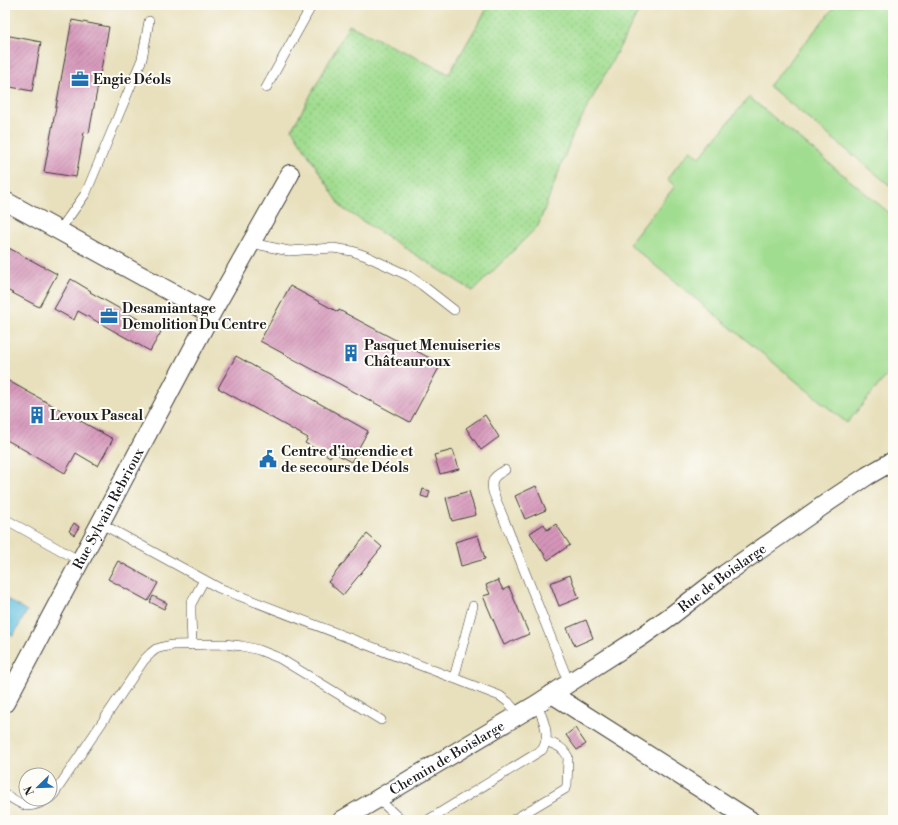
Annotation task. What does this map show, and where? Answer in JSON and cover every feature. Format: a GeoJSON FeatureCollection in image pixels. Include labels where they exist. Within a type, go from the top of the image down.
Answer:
{"type":"FeatureCollection","features":[{"type":"Feature","properties":{"kind":"street","name":"Rue Sylvain Rebrioux"},"geometry":{"type":"LineString","coordinates":[[5,703],[211,314],[290,174]]}},
{"type":"Feature","properties":{"kind":"street"},"geometry":{"type":"LineString","coordinates":[[5,201],[211,314]]}},
{"type":"Feature","properties":{"kind":"street","name":"Rue de Boislarge"},"geometry":{"type":"LineString","coordinates":[[544,699],[641,637],[738,565],[831,500],[893,461]]}},
{"type":"Feature","properties":{"kind":"street"},"geometry":{"type":"LineString","coordinates":[[544,699],[750,820]]}},
{"type":"Feature","properties":{"kind":"street","name":"Chemin de Boislarge"},"geometry":{"type":"LineString","coordinates":[[342,820],[544,699]]}},
{"type":"Feature","properties":{"kind":"lane"},"geometry":{"type":"LineString","coordinates":[[266,88],[312,5]]}},
{"type":"Feature","properties":{"kind":"lane"},"geometry":{"type":"LineString","coordinates":[[59,231],[86,193],[142,59],[149,21]]}},
{"type":"Feature","properties":{"kind":"lane"},"geometry":{"type":"LineString","coordinates":[[251,243],[289,251],[333,248],[349,250],[366,256],[409,276],[454,310]]}},
{"type":"Feature","properties":{"kind":"lane"},"geometry":{"type":"LineString","coordinates":[[505,470],[494,478],[492,483],[493,492],[569,683]]}},
{"type":"Feature","properties":{"kind":"lane"},"geometry":{"type":"LineString","coordinates":[[5,519],[80,561]]}},
{"type":"Feature","properties":{"kind":"lane"},"geometry":{"type":"LineString","coordinates":[[100,523],[220,588],[500,696],[519,715]]}},
{"type":"Feature","properties":{"kind":"lane"},"geometry":{"type":"LineString","coordinates":[[192,645],[192,604],[204,580]]}},
{"type":"Feature","properties":{"kind":"lane"},"geometry":{"type":"LineString","coordinates":[[454,678],[473,606]]}},
{"type":"Feature","properties":{"kind":"lane"},"geometry":{"type":"LineString","coordinates":[[58,788],[144,660],[151,652],[163,647],[173,645],[224,644],[260,650],[279,658],[381,720]]}},
{"type":"Feature","properties":{"kind":"lane"},"geometry":{"type":"LineString","coordinates":[[428,820],[542,750],[546,741],[544,699]]}},
{"type":"Feature","properties":{"kind":"lane"},"geometry":{"type":"LineString","coordinates":[[513,820],[565,789],[567,786],[568,757],[564,750],[546,741]]}},
{"type":"Feature","properties":{"kind":"lane"},"geometry":{"type":"LineString","coordinates":[[5,794],[18,802]]}},
{"type":"Feature","properties":{"kind":"lane"},"geometry":{"type":"LineString","coordinates":[[377,798],[401,820]]}},
{"type":"Feature","properties":{"kind":"green space"},"geometry":{"type":"Polygon","coordinates":[[[489,5],[633,5],[640,9],[573,134],[538,226],[473,291],[342,208],[292,129],[349,25],[449,74],[489,5]]]}},
{"type":"Feature","properties":{"kind":"green space"},"geometry":{"type":"Polygon","coordinates":[[[836,5],[893,5],[893,188],[769,86],[836,5]]]}},
{"type":"Feature","properties":{"kind":"green space"},"geometry":{"type":"Polygon","coordinates":[[[749,97],[893,216],[893,368],[847,423],[629,244],[675,186],[667,179],[690,150],[700,157],[749,97]]]}},
{"type":"Feature","properties":{"kind":"water"},"geometry":{"type":"Polygon","coordinates":[[[5,598],[27,611],[13,636],[5,632],[5,598]]]}},
{"type":"Feature","properties":{"kind":"building","name":"Engie Déols"},"geometry":{"type":"Polygon","coordinates":[[[72,20],[109,27],[89,133],[84,132],[76,177],[44,172],[72,20]]]}},
{"type":"Feature","properties":{"kind":"building"},"geometry":{"type":"Polygon","coordinates":[[[5,35],[41,42],[32,91],[5,86],[5,35]]]}},
{"type":"Feature","properties":{"kind":"building"},"geometry":{"type":"Polygon","coordinates":[[[5,246],[57,274],[39,307],[5,289],[5,246]]]}},
{"type":"Feature","properties":{"kind":"building","name":"Desamiantage Demolition Du Centre"},"geometry":{"type":"Polygon","coordinates":[[[71,279],[91,291],[90,292],[161,332],[150,351],[78,311],[74,320],[54,309],[71,279]]]}},
{"type":"Feature","properties":{"kind":"building","name":"Pasquet Menuiseries Châteauroux"},"geometry":{"type":"Polygon","coordinates":[[[290,286],[441,364],[410,422],[260,341],[290,286]]]}},
{"type":"Feature","properties":{"kind":"building"},"geometry":{"type":"Polygon","coordinates":[[[236,356],[368,431],[351,462],[333,452],[330,457],[305,443],[308,438],[218,388],[236,356]]]}},
{"type":"Feature","properties":{"kind":"building","name":"Levoux Pascal"},"geometry":{"type":"Polygon","coordinates":[[[5,379],[113,439],[98,466],[76,453],[65,473],[5,439],[5,379]]]}},
{"type":"Feature","properties":{"kind":"building"},"geometry":{"type":"Polygon","coordinates":[[[485,415],[499,437],[481,450],[466,428],[485,415]]]}},
{"type":"Feature","properties":{"kind":"building"},"geometry":{"type":"Polygon","coordinates":[[[453,450],[459,469],[440,474],[434,455],[453,450]]]}},
{"type":"Feature","properties":{"kind":"building"},"geometry":{"type":"Polygon","coordinates":[[[536,486],[546,510],[525,519],[515,496],[536,486]]]}},
{"type":"Feature","properties":{"kind":"building"},"geometry":{"type":"Polygon","coordinates":[[[423,489],[430,491],[428,498],[421,496],[423,489]]]}},
{"type":"Feature","properties":{"kind":"building"},"geometry":{"type":"Polygon","coordinates":[[[469,491],[476,515],[452,521],[446,498],[469,491]]]}},
{"type":"Feature","properties":{"kind":"building"},"geometry":{"type":"Polygon","coordinates":[[[74,523],[79,527],[74,535],[69,531],[74,523]]]}},
{"type":"Feature","properties":{"kind":"building"},"geometry":{"type":"Polygon","coordinates":[[[544,524],[547,530],[556,524],[570,545],[548,560],[530,533],[544,524]]]}},
{"type":"Feature","properties":{"kind":"building"},"geometry":{"type":"Polygon","coordinates":[[[367,534],[382,547],[343,595],[328,582],[367,534]]]}},
{"type":"Feature","properties":{"kind":"building"},"geometry":{"type":"Polygon","coordinates":[[[478,535],[485,559],[461,566],[455,542],[478,535]]]}},
{"type":"Feature","properties":{"kind":"building"},"geometry":{"type":"Polygon","coordinates":[[[118,561],[158,583],[148,601],[108,579],[118,561]]]}},
{"type":"Feature","properties":{"kind":"building"},"geometry":{"type":"Polygon","coordinates":[[[570,575],[579,598],[559,606],[550,583],[570,575]]]}},
{"type":"Feature","properties":{"kind":"building"},"geometry":{"type":"Polygon","coordinates":[[[498,580],[503,590],[509,587],[529,634],[504,645],[483,596],[490,594],[486,585],[498,580]]]}},
{"type":"Feature","properties":{"kind":"building"},"geometry":{"type":"Polygon","coordinates":[[[153,596],[167,603],[164,609],[150,602],[153,596]]]}},
{"type":"Feature","properties":{"kind":"building"},"geometry":{"type":"Polygon","coordinates":[[[586,620],[593,638],[575,646],[567,628],[586,620]]]}},
{"type":"Feature","properties":{"kind":"building"},"geometry":{"type":"Polygon","coordinates":[[[575,728],[586,744],[577,750],[566,735],[575,728]]]}},
{"type":"Feature","properties":{"kind":"place","name":"Engie Déols"},"geometry":{"type":"Point","coordinates":[80,79]}},
{"type":"Feature","properties":{"kind":"place","name":"Desamiantage Demolition Du Centre"},"geometry":{"type":"Point","coordinates":[109,316]}},
{"type":"Feature","properties":{"kind":"place","name":"Pasquet Menuiseries Châteauroux"},"geometry":{"type":"Point","coordinates":[351,353]}},
{"type":"Feature","properties":{"kind":"place","name":"Levoux Pascal"},"geometry":{"type":"Point","coordinates":[37,415]}},
{"type":"Feature","properties":{"kind":"place","name":"Centre d'incendie et de secours de Déols"},"geometry":{"type":"Point","coordinates":[268,459]}}]}
